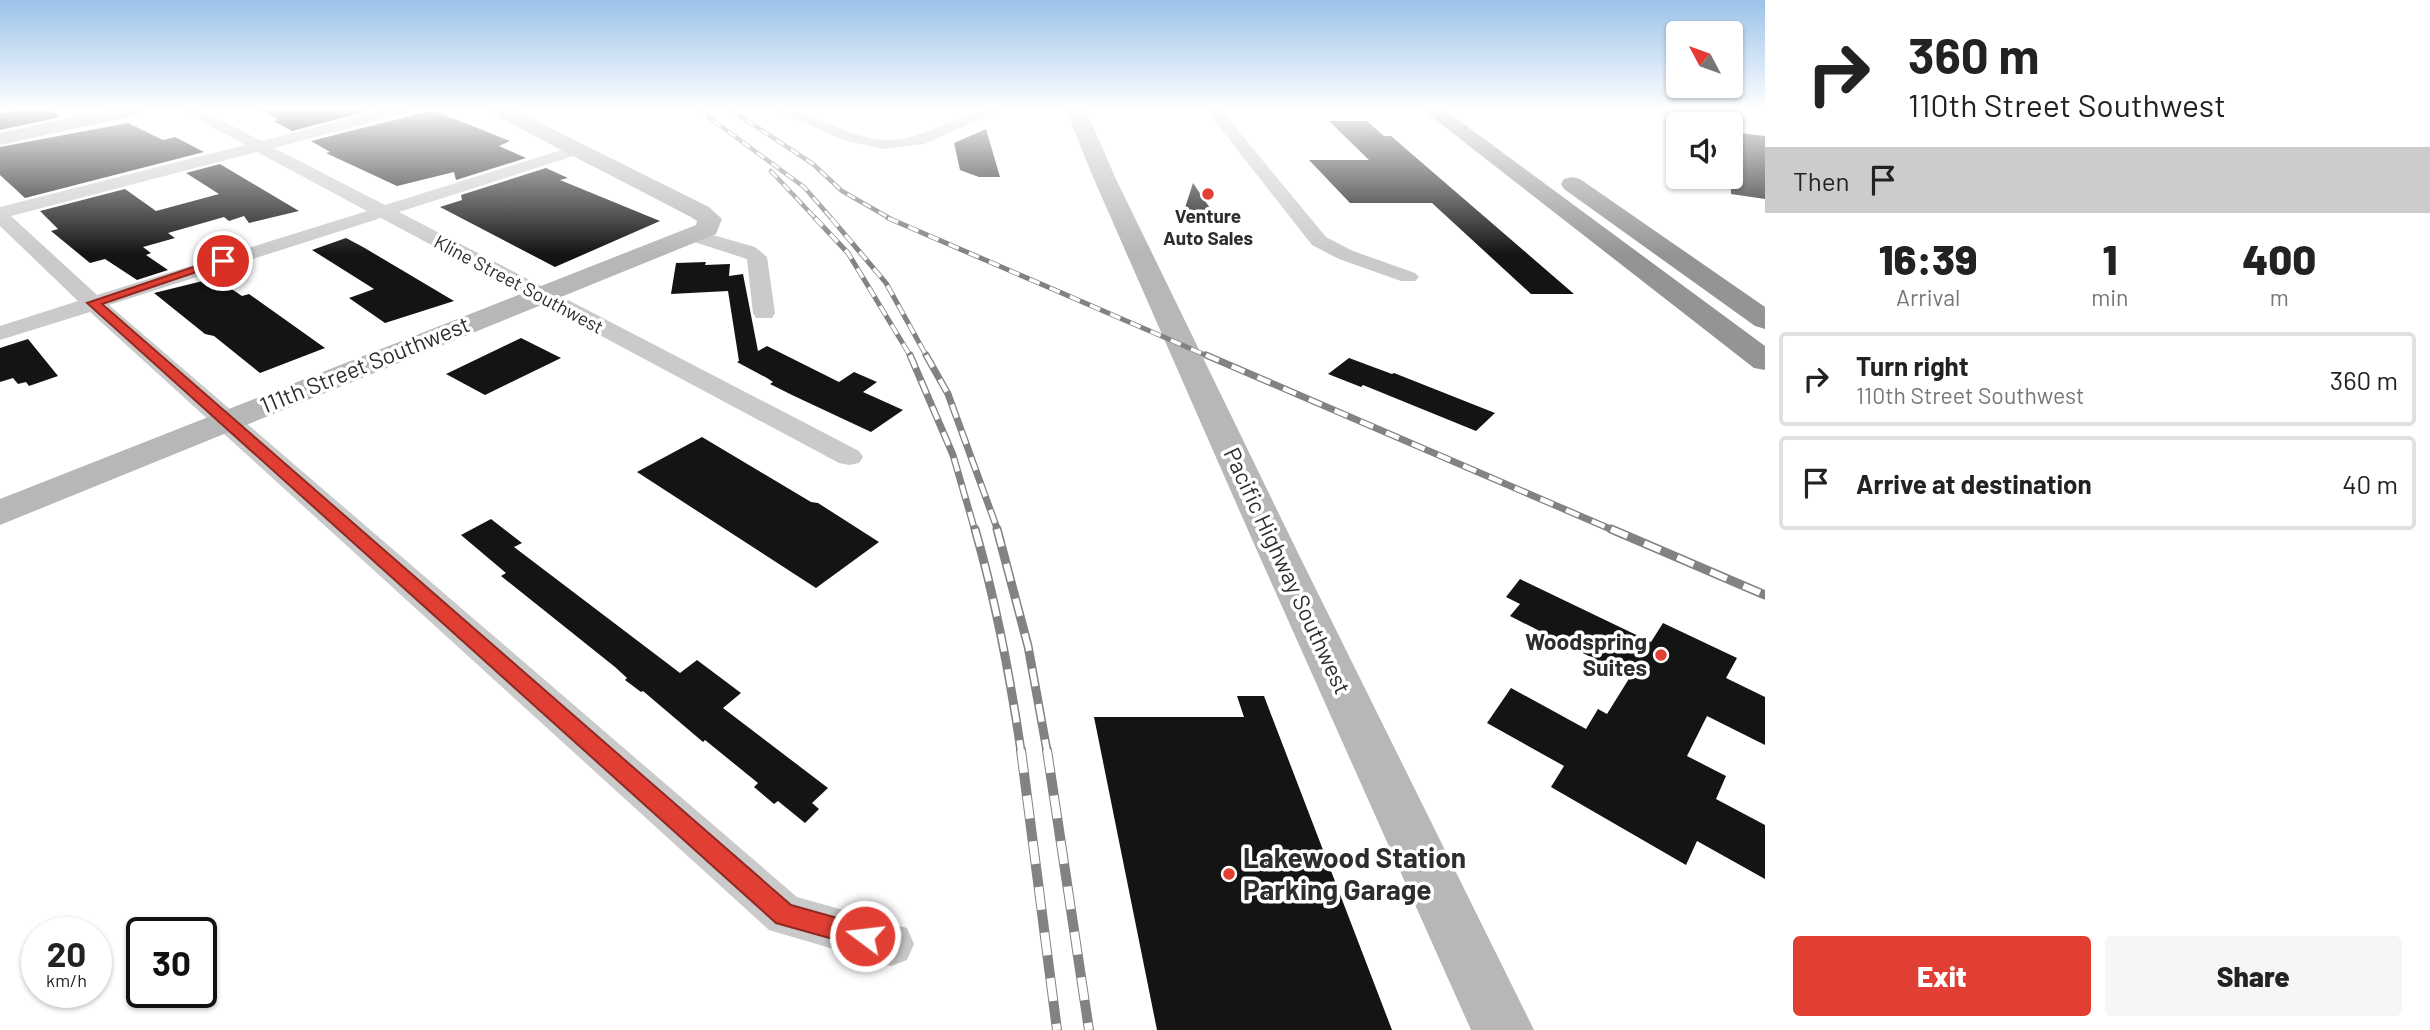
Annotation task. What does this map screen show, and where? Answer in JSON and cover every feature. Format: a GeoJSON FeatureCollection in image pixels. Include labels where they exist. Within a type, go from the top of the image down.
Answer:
{"type":"FeatureCollection","features":[{"type":"Feature","properties":{"kind":"highway"},"geometry":{"type":"LineString","coordinates":[[1496,158],[1765,361]]}},
{"type":"Feature","properties":{"kind":"highway"},"geometry":{"type":"LineString","coordinates":[[1556,172],[1765,320]]}},
{"type":"Feature","properties":{"kind":"street"},"geometry":{"type":"LineString","coordinates":[[0,214],[215,158]]}},
{"type":"Feature","properties":{"kind":"street","name":"Kline Street Southwest"},"geometry":{"type":"LineString","coordinates":[[278,158],[849,457]]}},
{"type":"Feature","properties":{"kind":"street"},"geometry":{"type":"LineString","coordinates":[[0,333],[552,158]]}},
{"type":"Feature","properties":{"kind":"street"},"geometry":{"type":"LineString","coordinates":[[593,158],[706,215],[710,219],[707,229],[692,235]]}},
{"type":"Feature","properties":{"kind":"street","name":"Pacific Highway Southwest"},"geometry":{"type":"LineString","coordinates":[[1096,158],[1266,528],[1503,1030]]}},
{"type":"Feature","properties":{"kind":"street"},"geometry":{"type":"LineString","coordinates":[[1251,158],[1317,240],[1346,255],[1408,277]]}},
{"type":"Feature","properties":{"kind":"street"},"geometry":{"type":"LineString","coordinates":[[0,214],[93,303],[785,915],[891,944]]}},
{"type":"Feature","properties":{"kind":"street"},"geometry":{"type":"LineString","coordinates":[[692,235],[748,251],[757,257],[764,313]]}},
{"type":"Feature","properties":{"kind":"street","name":"111th Street Southwest"},"geometry":{"type":"LineString","coordinates":[[0,513],[539,294],[692,235]]}},
{"type":"Feature","properties":{"kind":"building"},"geometry":{"type":"Polygon","coordinates":[[[0,158],[180,158],[25,198],[0,175],[0,158]]]}},
{"type":"Feature","properties":{"kind":"building"},"geometry":{"type":"Polygon","coordinates":[[[337,158],[526,158],[456,180],[454,172],[397,186],[337,158]]]}},
{"type":"Feature","properties":{"kind":"building"},"geometry":{"type":"Polygon","coordinates":[[[957,158],[994,158],[1000,177],[979,177],[960,170],[957,158]]]}},
{"type":"Feature","properties":{"kind":"building"},"geometry":{"type":"Polygon","coordinates":[[[1367,158],[1417,158],[1574,294],[1531,294],[1432,203],[1350,203],[1309,160],[1369,160],[1367,158]]]}},
{"type":"Feature","properties":{"kind":"building"},"geometry":{"type":"Polygon","coordinates":[[[1743,158],[1765,158],[1765,199],[1731,194],[1731,189],[1743,189],[1743,158]]]}},
{"type":"Feature","properties":{"kind":"building"},"geometry":{"type":"Polygon","coordinates":[[[220,164],[299,211],[249,223],[244,216],[229,221],[224,217],[168,233],[175,238],[143,247],[151,253],[146,255],[168,270],[137,280],[105,259],[90,263],[51,231],[58,229],[40,211],[125,189],[156,211],[219,194],[186,173],[220,164]]]}},
{"type":"Feature","properties":{"kind":"building"},"geometry":{"type":"Polygon","coordinates":[[[546,168],[568,178],[560,180],[660,221],[555,267],[440,207],[462,200],[461,195],[546,168]]]}},
{"type":"Feature","properties":{"kind":"building"},"geometry":{"type":"Polygon","coordinates":[[[1193,183],[1216,217],[1211,217],[1213,220],[1181,220],[1193,183]]]}},
{"type":"Feature","properties":{"kind":"building"},"geometry":{"type":"Polygon","coordinates":[[[346,238],[454,301],[385,323],[349,298],[374,289],[312,250],[346,238]]]}},
{"type":"Feature","properties":{"kind":"building"},"geometry":{"type":"Polygon","coordinates":[[[706,262],[705,265],[730,264],[729,276],[743,274],[758,351],[767,346],[839,382],[854,372],[877,382],[863,392],[903,410],[871,432],[770,384],[773,382],[737,362],[739,361],[728,291],[671,294],[676,263],[706,262]]]}},
{"type":"Feature","properties":{"kind":"building"},"geometry":{"type":"Polygon","coordinates":[[[215,278],[242,296],[249,294],[325,348],[260,373],[154,293],[215,278]]]}},
{"type":"Feature","properties":{"kind":"building"},"geometry":{"type":"Polygon","coordinates":[[[521,338],[561,358],[485,395],[446,374],[521,338]]]}},
{"type":"Feature","properties":{"kind":"building"},"geometry":{"type":"Polygon","coordinates":[[[28,339],[58,376],[29,386],[26,382],[18,384],[13,378],[0,382],[0,348],[28,339]]]}},
{"type":"Feature","properties":{"kind":"building"},"geometry":{"type":"Polygon","coordinates":[[[1349,358],[1495,413],[1476,431],[1363,385],[1361,387],[1328,374],[1349,358]]]}},
{"type":"Feature","properties":{"kind":"building"},"geometry":{"type":"Polygon","coordinates":[[[702,437],[811,502],[818,503],[879,542],[816,588],[637,472],[702,437]]]}},
{"type":"Feature","properties":{"kind":"building"},"geometry":{"type":"Polygon","coordinates":[[[491,519],[522,543],[514,547],[680,673],[697,660],[741,693],[723,708],[828,788],[812,803],[819,809],[805,823],[778,801],[774,804],[754,787],[758,783],[705,740],[703,742],[643,691],[625,680],[627,678],[615,667],[501,576],[506,573],[461,535],[491,519]]]}},
{"type":"Feature","properties":{"kind":"building"},"geometry":{"type":"Polygon","coordinates":[[[1520,579],[1651,642],[1663,623],[1737,658],[1726,678],[1765,697],[1765,745],[1707,716],[1687,756],[1726,776],[1716,799],[1765,825],[1765,879],[1697,841],[1686,865],[1551,787],[1564,766],[1487,723],[1511,688],[1586,729],[1598,709],[1607,714],[1630,677],[1510,616],[1520,604],[1506,597],[1520,579]]]}},
{"type":"Feature","properties":{"kind":"building","name":"Lakewood Station Parking Garage"},"geometry":{"type":"Polygon","coordinates":[[[1237,696],[1264,696],[1392,1030],[1157,1030],[1094,717],[1244,717],[1237,696]]]}},
{"type":"Feature","properties":{"kind":"railway"},"geometry":{"type":"LineString","coordinates":[[765,158],[804,187],[832,219]]}},
{"type":"Feature","properties":{"kind":"railway"},"geometry":{"type":"LineString","coordinates":[[804,158],[842,191],[891,219]]}},
{"type":"Feature","properties":{"kind":"railway"},"geometry":{"type":"LineString","coordinates":[[771,171],[816,219]]}},
{"type":"Feature","properties":{"kind":"railway"},"geometry":{"type":"LineString","coordinates":[[815,218],[848,253],[911,356]]}},
{"type":"Feature","properties":{"kind":"railway"},"geometry":{"type":"LineString","coordinates":[[831,218],[886,283],[927,357]]}},
{"type":"Feature","properties":{"kind":"railway"},"geometry":{"type":"LineString","coordinates":[[888,218],[1210,357]]}},
{"type":"Feature","properties":{"kind":"railway"},"geometry":{"type":"LineString","coordinates":[[926,355],[948,394],[998,531]]}},
{"type":"Feature","properties":{"kind":"railway"},"geometry":{"type":"LineString","coordinates":[[1206,355],[1615,531]]}},
{"type":"Feature","properties":{"kind":"railway"},"geometry":{"type":"LineString","coordinates":[[911,356],[953,455],[975,531]]}},
{"type":"Feature","properties":{"kind":"railway"},"geometry":{"type":"LineString","coordinates":[[975,529],[1002,639],[1021,751]]}},
{"type":"Feature","properties":{"kind":"railway"},"geometry":{"type":"LineString","coordinates":[[997,529],[1028,646],[1047,751]]}},
{"type":"Feature","properties":{"kind":"railway"},"geometry":{"type":"LineString","coordinates":[[1611,529],[1765,595]]}},
{"type":"Feature","properties":{"kind":"railway"},"geometry":{"type":"LineString","coordinates":[[1021,750],[1057,1030]]}},
{"type":"Feature","properties":{"kind":"railway"},"geometry":{"type":"LineString","coordinates":[[1047,750],[1089,1030]]}},
{"type":"Feature","properties":{"kind":"place","name":"Venture Auto Sales"},"geometry":{"type":"Point","coordinates":[1208,194]}},
{"type":"Feature","properties":{"kind":"place","name":"Woodspring Suites"},"geometry":{"type":"Point","coordinates":[1661,655]}},
{"type":"Feature","properties":{"kind":"place","name":"Lakewood Station Parking Garage"},"geometry":{"type":"Point","coordinates":[1229,874]}},
{"type":"Feature","properties":{"kind":"route"},"geometry":{"type":"LineString","coordinates":[[223,261],[93,303],[785,915],[865,936]]}}]}
